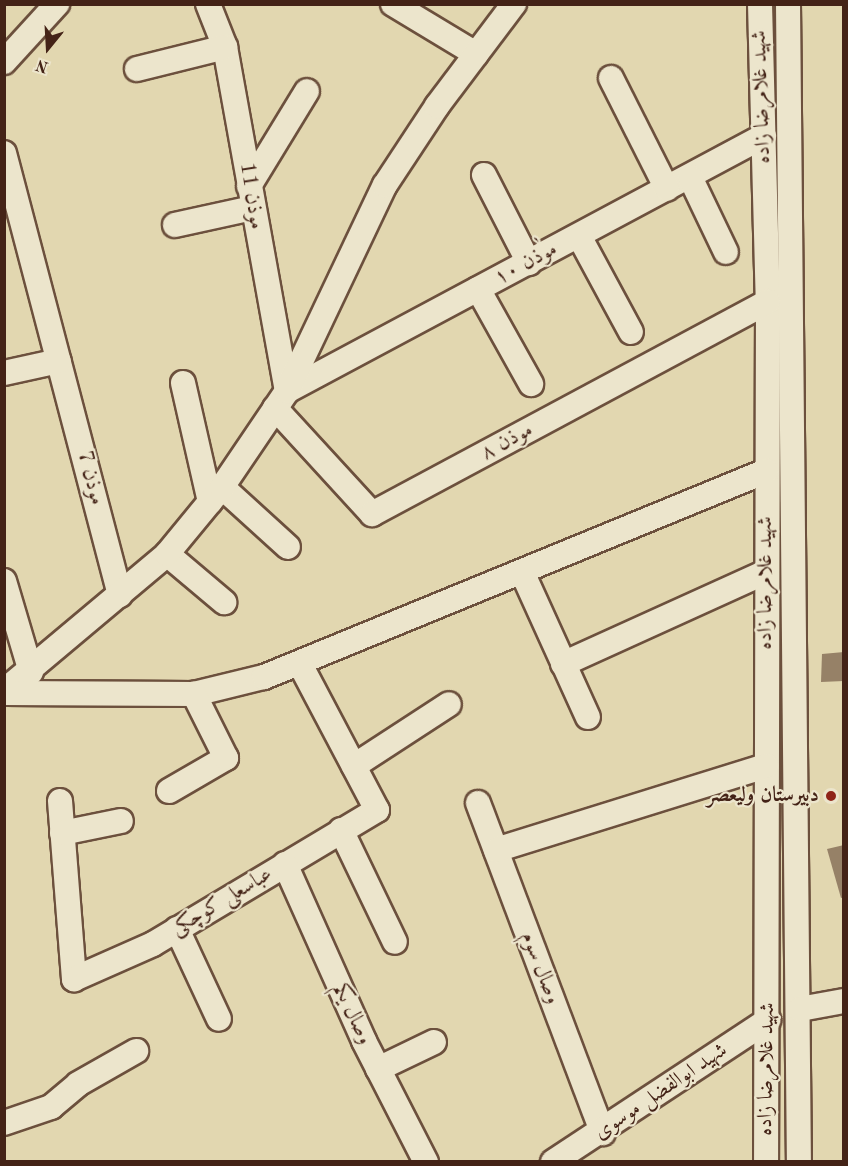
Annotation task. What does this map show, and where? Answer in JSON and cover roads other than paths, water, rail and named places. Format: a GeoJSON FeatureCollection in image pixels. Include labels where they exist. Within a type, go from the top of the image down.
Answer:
{"type":"FeatureCollection","features":[{"type":"Feature","properties":{"kind":"street"},"geometry":{"type":"LineString","coordinates":[[4,62],[57,4]]}},
{"type":"Feature","properties":{"kind":"street","name":"موذن 11"},"geometry":{"type":"LineString","coordinates":[[208,4],[225,47],[281,400]]}},
{"type":"Feature","properties":{"kind":"street"},"geometry":{"type":"LineString","coordinates":[[393,4],[476,54]]}},
{"type":"Feature","properties":{"kind":"street"},"geometry":{"type":"LineString","coordinates":[[4,692],[31,672],[167,554],[216,495],[281,400],[385,185],[476,54],[514,4]]}},
{"type":"Feature","properties":{"kind":"street","name":"شهید غلامرضا زاده"},"geometry":{"type":"LineString","coordinates":[[760,4],[768,302],[766,1161]]}},
{"type":"Feature","properties":{"kind":"street","name":"شهید غلامرضا زاده"},"geometry":{"type":"LineString","coordinates":[[788,4],[800,1009],[799,1161]]}},
{"type":"Feature","properties":{"kind":"street"},"geometry":{"type":"LineString","coordinates":[[137,69],[225,47]]}},
{"type":"Feature","properties":{"kind":"street"},"geometry":{"type":"LineString","coordinates":[[611,78],[667,189]]}},
{"type":"Feature","properties":{"kind":"street"},"geometry":{"type":"LineString","coordinates":[[175,225],[250,197],[307,91]]}},
{"type":"Feature","properties":{"kind":"street","name":"موٰذن ۱۰"},"geometry":{"type":"LineString","coordinates":[[281,400],[478,289],[764,136]]}},
{"type":"Feature","properties":{"kind":"street","name":"موذن 7"},"geometry":{"type":"LineString","coordinates":[[4,153],[120,595]]}},
{"type":"Feature","properties":{"kind":"street"},"geometry":{"type":"LineString","coordinates":[[484,175],[529,263]]}},
{"type":"Feature","properties":{"kind":"street"},"geometry":{"type":"LineString","coordinates":[[690,177],[726,252]]}},
{"type":"Feature","properties":{"kind":"street"},"geometry":{"type":"LineString","coordinates":[[579,236],[631,332]]}},
{"type":"Feature","properties":{"kind":"street"},"geometry":{"type":"LineString","coordinates":[[478,289],[531,384]]}},
{"type":"Feature","properties":{"kind":"street","name":"موذن ۸"},"geometry":{"type":"LineString","coordinates":[[281,400],[372,514],[768,302]]}},
{"type":"Feature","properties":{"kind":"street"},"geometry":{"type":"LineString","coordinates":[[4,373],[59,361]]}},
{"type":"Feature","properties":{"kind":"street"},"geometry":{"type":"LineString","coordinates":[[183,383],[216,495],[288,547]]}},
{"type":"Feature","properties":{"kind":"street"},"geometry":{"type":"LineString","coordinates":[[4,692],[194,694],[300,663],[523,574],[766,471]]}},
{"type":"Feature","properties":{"kind":"street"},"geometry":{"type":"LineString","coordinates":[[167,554],[224,602]]}},
{"type":"Feature","properties":{"kind":"street"},"geometry":{"type":"LineString","coordinates":[[564,664],[766,572]]}},
{"type":"Feature","properties":{"kind":"street"},"geometry":{"type":"LineString","coordinates":[[523,574],[588,717]]}},
{"type":"Feature","properties":{"kind":"street"},"geometry":{"type":"LineString","coordinates":[[4,581],[31,672]]}},
{"type":"Feature","properties":{"kind":"street","name":"عباسعلی کوچکی"},"geometry":{"type":"LineString","coordinates":[[60,801],[74,979],[177,929],[376,810],[300,663]]}},
{"type":"Feature","properties":{"kind":"street"},"geometry":{"type":"LineString","coordinates":[[169,791],[226,758],[194,694]]}},
{"type":"Feature","properties":{"kind":"street"},"geometry":{"type":"LineString","coordinates":[[354,766],[449,704]]}},
{"type":"Feature","properties":{"kind":"street"},"geometry":{"type":"LineString","coordinates":[[496,850],[766,766]]}},
{"type":"Feature","properties":{"kind":"street","name":"وصال سوم"},"geometry":{"type":"LineString","coordinates":[[478,803],[603,1133]]}},
{"type":"Feature","properties":{"kind":"street"},"geometry":{"type":"LineString","coordinates":[[62,833],[121,821]]}},
{"type":"Feature","properties":{"kind":"street"},"geometry":{"type":"LineString","coordinates":[[341,830],[395,942]]}},
{"type":"Feature","properties":{"kind":"street","name":"وصال یکم"},"geometry":{"type":"LineString","coordinates":[[285,864],[378,1069],[426,1161]]}},
{"type":"Feature","properties":{"kind":"street"},"geometry":{"type":"LineString","coordinates":[[177,929],[219,1019]]}},
{"type":"Feature","properties":{"kind":"street"},"geometry":{"type":"LineString","coordinates":[[800,1009],[843,1001]]}},
{"type":"Feature","properties":{"kind":"street","name":"شهید ابوالفضل موسوی"},"geometry":{"type":"LineString","coordinates":[[553,1161],[603,1133],[768,1020]]}},
{"type":"Feature","properties":{"kind":"street"},"geometry":{"type":"LineString","coordinates":[[378,1069],[434,1042]]}},
{"type":"Feature","properties":{"kind":"street"},"geometry":{"type":"LineString","coordinates":[[4,1123],[51,1107],[78,1084],[136,1051]]}},
{"type":"Feature","properties":{"kind":"place","name":"دبیرستان ولیعصر"},"geometry":{"type":"Point","coordinates":[831,796]}}]}
